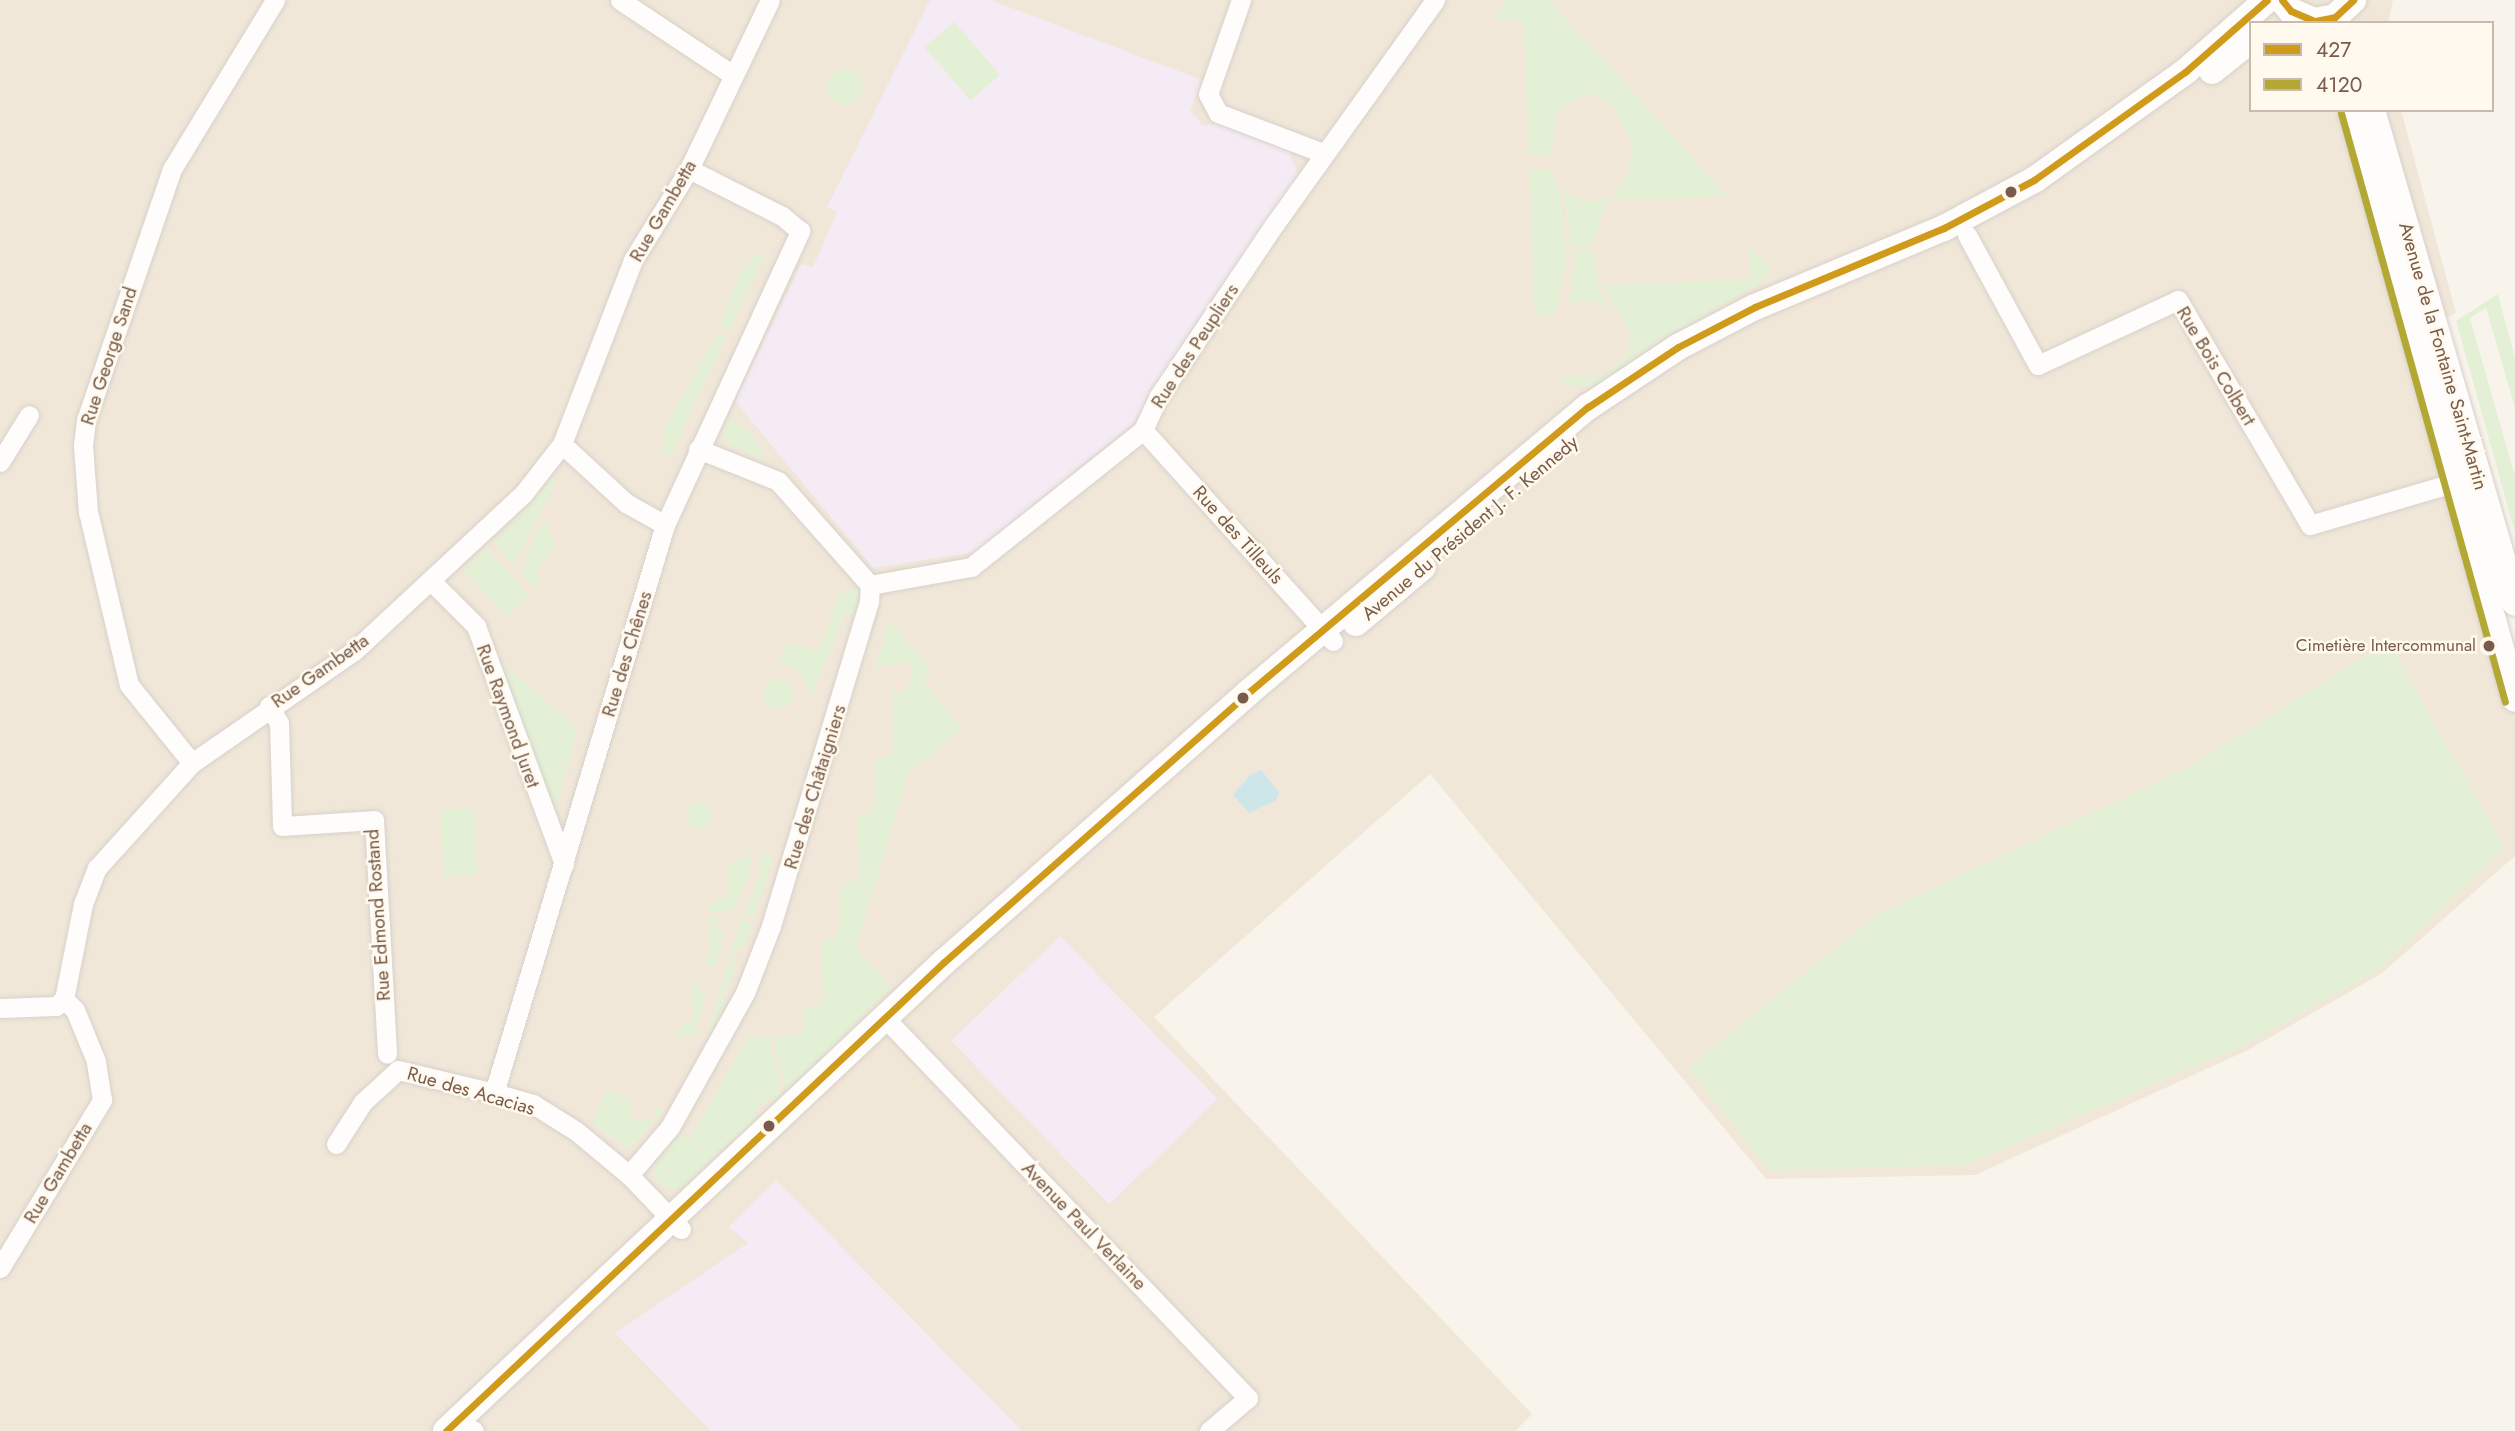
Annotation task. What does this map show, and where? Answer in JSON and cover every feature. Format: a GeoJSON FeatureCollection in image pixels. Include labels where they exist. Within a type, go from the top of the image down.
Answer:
{"type":"FeatureCollection","features":[{"type":"Feature","properties":{"kind":"main road"},"geometry":{"type":"LineString","coordinates":[[2291,13],[2347,11]]}},
{"type":"Feature","properties":{"kind":"main road","name":"Avenue du Président J. F. Kennedy"},"geometry":{"type":"LineString","coordinates":[[1329,636],[1372,586],[1588,407],[1678,347],[1755,307],[1944,228],[2034,180],[2185,72],[2249,36]]}},
{"type":"Feature","properties":{"kind":"main road","name":"Avenue du Président J. F. Kennedy"},"geometry":{"type":"LineString","coordinates":[[446,1431],[676,1223],[1249,692],[1329,636],[1595,422],[1686,363],[1761,323],[1967,235],[2027,204],[2124,141],[2249,42]]}},
{"type":"Feature","properties":{"kind":"main road","name":"Avenue de la Fontaine Saint-Martin"},"geometry":{"type":"LineString","coordinates":[[2352,112],[2492,567],[2515,699]]}},
{"type":"Feature","properties":{"kind":"main road","name":"Avenue de la Fontaine Saint-Martin"},"geometry":{"type":"LineString","coordinates":[[2373,112],[2466,479]]}},
{"type":"Feature","properties":{"kind":"main road","name":"Avenue de la Fontaine Saint-Martin"},"geometry":{"type":"LineString","coordinates":[[2492,567],[2515,603]]}},
{"type":"Feature","properties":{"kind":"main road","name":"Avenue du Président J. F. Kennedy"},"geometry":{"type":"LineString","coordinates":[[473,1431],[676,1223]]}},
{"type":"Feature","properties":{"kind":"street","name":"Rue George Sand"},"geometry":{"type":"LineString","coordinates":[[192,763],[129,685],[88,512],[83,445],[86,420],[172,169],[275,0]]}},
{"type":"Feature","properties":{"kind":"street"},"geometry":{"type":"LineString","coordinates":[[621,0],[733,75]]}},
{"type":"Feature","properties":{"kind":"street","name":"Rue Gambetta"},"geometry":{"type":"LineString","coordinates":[[0,1268],[102,1100],[96,1060],[75,1010],[65,999],[83,904],[97,868],[192,763],[269,706],[355,651],[523,494],[562,443],[633,260],[689,169],[770,0]]}},
{"type":"Feature","properties":{"kind":"street"},"geometry":{"type":"LineString","coordinates":[[1241,0],[1208,94],[1217,113],[1323,153]]}},
{"type":"Feature","properties":{"kind":"street","name":"Rue des Peupliers"},"geometry":{"type":"LineString","coordinates":[[870,585],[971,567],[1143,430],[1159,396],[1323,153],[1435,0]]}},
{"type":"Feature","properties":{"kind":"street","name":"Rue des Chênes"},"geometry":{"type":"LineString","coordinates":[[494,1093],[665,525],[800,231],[782,216],[689,169]]}},
{"type":"Feature","properties":{"kind":"street","name":"Rue Bois Colbert"},"geometry":{"type":"LineString","coordinates":[[1967,235],[2038,365],[2178,300],[2310,525],[2466,479]]}},
{"type":"Feature","properties":{"kind":"street"},"geometry":{"type":"LineString","coordinates":[[0,462],[29,415]]}},
{"type":"Feature","properties":{"kind":"street","name":"Rue des Tilleuls"},"geometry":{"type":"LineString","coordinates":[[1143,430],[1329,636]]}},
{"type":"Feature","properties":{"kind":"street"},"geometry":{"type":"LineString","coordinates":[[562,443],[626,503],[665,525]]}},
{"type":"Feature","properties":{"kind":"street"},"geometry":{"type":"LineString","coordinates":[[698,449],[778,481],[870,585]]}},
{"type":"Feature","properties":{"kind":"street","name":"Rue Raymond Juret"},"geometry":{"type":"LineString","coordinates":[[431,581],[476,626],[564,864]]}},
{"type":"Feature","properties":{"kind":"street","name":"Rue des Châtaigniers"},"geometry":{"type":"LineString","coordinates":[[629,1175],[670,1127],[748,985],[771,926],[861,638],[870,585]]}},
{"type":"Feature","properties":{"kind":"street","name":"Rue Edmond Rostand"},"geometry":{"type":"LineString","coordinates":[[269,706],[279,723],[282,826],[374,820],[387,1054]]}},
{"type":"Feature","properties":{"kind":"street"},"geometry":{"type":"LineString","coordinates":[[0,1008],[56,1006],[65,999]]}},
{"type":"Feature","properties":{"kind":"street","name":"Avenue Paul Verlaine"},"geometry":{"type":"LineString","coordinates":[[890,1023],[1248,1398],[1209,1431]]}},
{"type":"Feature","properties":{"kind":"street","name":"Rue des Acacias"},"geometry":{"type":"LineString","coordinates":[[336,1144],[363,1101],[398,1070],[533,1104],[629,1175],[676,1223]]}},
{"type":"Feature","properties":{"kind":"shaded area"},"geometry":{"type":"Polygon","coordinates":[[[0,0],[2393,0],[2388,21],[2249,21],[2249,112],[2402,112],[2456,313],[2421,329],[2515,657],[2515,856],[2381,974],[2248,1050],[1975,1175],[1766,1179],[1430,774],[1154,1017],[1532,1414],[1515,1431],[0,1431],[0,0]]]}},
{"type":"Feature","properties":{"kind":"shaded area"},"geometry":{"type":"Polygon","coordinates":[[[930,0],[990,0],[1202,80],[1190,110],[1203,126],[1218,123],[1289,150],[1298,175],[1133,424],[975,552],[873,568],[735,401],[801,264],[813,267],[837,212],[827,207],[930,0]]]}},
{"type":"Feature","properties":{"kind":"shaded area"},"geometry":{"type":"Polygon","coordinates":[[[1060,936],[1218,1099],[1109,1204],[951,1041],[1060,936]]]}},
{"type":"Feature","properties":{"kind":"shaded area"},"geometry":{"type":"Polygon","coordinates":[[[776,1180],[1022,1431],[711,1431],[615,1333],[748,1243],[729,1227],[776,1180]]]}},
{"type":"Feature","properties":{"kind":"green space"},"geometry":{"type":"Polygon","coordinates":[[[1506,0],[1549,0],[1728,197],[1611,200],[1629,170],[1632,144],[1614,105],[1587,93],[1559,110],[1549,155],[1528,156],[1524,21],[1492,20],[1506,0]]]}},
{"type":"Feature","properties":{"kind":"green space"},"geometry":{"type":"Polygon","coordinates":[[[954,22],[1000,75],[970,100],[925,48],[954,22]]]}},
{"type":"Feature","properties":{"kind":"green space"},"geometry":{"type":"Polygon","coordinates":[[[845,69],[858,74],[863,87],[858,100],[845,105],[832,100],[827,87],[832,74],[845,69]]]}},
{"type":"Feature","properties":{"kind":"green space"},"geometry":{"type":"Polygon","coordinates":[[[1551,169],[1561,200],[1566,261],[1555,315],[1535,316],[1529,170],[1551,169]]]}},
{"type":"Feature","properties":{"kind":"green space"},"geometry":{"type":"Polygon","coordinates":[[[1563,191],[1587,203],[1608,197],[1592,247],[1571,247],[1563,191]]]}},
{"type":"Feature","properties":{"kind":"green space"},"geometry":{"type":"Polygon","coordinates":[[[1748,246],[1770,265],[1769,274],[1761,283],[1652,344],[1595,388],[1573,384],[1568,388],[1562,382],[1569,374],[1591,378],[1607,373],[1629,352],[1630,332],[1603,285],[1751,279],[1748,246]]]}},
{"type":"Feature","properties":{"kind":"green space"},"geometry":{"type":"Polygon","coordinates":[[[1593,251],[1598,283],[1609,308],[1591,301],[1569,303],[1576,252],[1593,251]]]}},
{"type":"Feature","properties":{"kind":"green space"},"geometry":{"type":"Polygon","coordinates":[[[756,254],[764,257],[729,330],[720,326],[738,275],[756,254]]]}},
{"type":"Feature","properties":{"kind":"green space"},"geometry":{"type":"Polygon","coordinates":[[[2498,294],[2515,358],[2515,408],[2486,308],[2470,318],[2515,476],[2515,533],[2456,321],[2498,294]]]}},
{"type":"Feature","properties":{"kind":"green space"},"geometry":{"type":"Polygon","coordinates":[[[717,333],[726,337],[670,457],[661,453],[667,424],[717,333]]]}},
{"type":"Feature","properties":{"kind":"green space"},"geometry":{"type":"Polygon","coordinates":[[[728,417],[752,434],[766,462],[725,442],[722,432],[728,417]]]}},
{"type":"Feature","properties":{"kind":"green space"},"geometry":{"type":"Polygon","coordinates":[[[554,475],[556,482],[513,565],[494,543],[554,475]]]}},
{"type":"Feature","properties":{"kind":"green space"},"geometry":{"type":"Polygon","coordinates":[[[546,522],[555,547],[535,571],[542,578],[534,588],[524,577],[525,558],[538,528],[546,522]]]}},
{"type":"Feature","properties":{"kind":"green space"},"geometry":{"type":"Polygon","coordinates":[[[487,548],[530,596],[506,617],[463,569],[487,548]]]}},
{"type":"Feature","properties":{"kind":"green space"},"geometry":{"type":"Polygon","coordinates":[[[857,586],[857,618],[844,615],[812,696],[801,672],[779,662],[788,643],[819,652],[837,596],[857,586]]]}},
{"type":"Feature","properties":{"kind":"green space"},"geometry":{"type":"Polygon","coordinates":[[[890,620],[933,672],[923,681],[963,729],[909,772],[856,948],[892,987],[786,1091],[773,1037],[804,1034],[804,1010],[823,1004],[821,939],[836,939],[836,930],[841,930],[839,886],[859,879],[857,816],[871,815],[871,807],[876,806],[875,761],[894,754],[893,692],[907,691],[908,683],[912,683],[911,662],[875,667],[890,620]]]}},
{"type":"Feature","properties":{"kind":"green space"},"geometry":{"type":"Polygon","coordinates":[[[2388,641],[2505,848],[2378,970],[2246,1044],[1965,1165],[1769,1171],[1688,1067],[1878,914],[2191,766],[2388,641]]]}},
{"type":"Feature","properties":{"kind":"green space"},"geometry":{"type":"Polygon","coordinates":[[[497,658],[578,729],[554,816],[497,658]]]}},
{"type":"Feature","properties":{"kind":"green space"},"geometry":{"type":"Polygon","coordinates":[[[778,679],[784,680],[792,688],[792,700],[784,708],[778,709],[772,708],[764,700],[763,694],[764,688],[772,680],[778,679]]]}},
{"type":"Feature","properties":{"kind":"green space"},"geometry":{"type":"Polygon","coordinates":[[[699,802],[708,806],[712,815],[708,824],[699,828],[690,824],[686,815],[690,806],[699,802]]]}},
{"type":"Feature","properties":{"kind":"green space"},"geometry":{"type":"Polygon","coordinates":[[[474,808],[478,875],[444,877],[440,810],[474,808]]]}},
{"type":"Feature","properties":{"kind":"green space"},"geometry":{"type":"Polygon","coordinates":[[[762,852],[773,856],[754,917],[743,914],[759,878],[762,852]]]}},
{"type":"Feature","properties":{"kind":"green space"},"geometry":{"type":"Polygon","coordinates":[[[752,854],[749,875],[733,911],[709,912],[708,904],[716,904],[716,899],[728,898],[727,864],[752,854]]]}},
{"type":"Feature","properties":{"kind":"green space"},"geometry":{"type":"Polygon","coordinates":[[[709,916],[718,916],[717,931],[725,931],[715,968],[706,963],[706,956],[710,956],[709,916]]]}},
{"type":"Feature","properties":{"kind":"green space"},"geometry":{"type":"Polygon","coordinates":[[[741,919],[752,923],[743,950],[736,948],[732,963],[736,965],[722,1001],[733,1006],[725,1008],[706,1040],[741,919]]]}},
{"type":"Feature","properties":{"kind":"green space"},"geometry":{"type":"Polygon","coordinates":[[[692,982],[698,982],[698,989],[706,989],[696,1036],[674,1037],[674,1032],[681,1032],[682,1023],[693,1022],[692,982]]]}},
{"type":"Feature","properties":{"kind":"green space"},"geometry":{"type":"Polygon","coordinates":[[[748,1037],[769,1037],[781,1095],[773,1102],[768,1098],[753,1112],[758,1117],[680,1187],[672,1190],[663,1186],[655,1177],[655,1165],[679,1134],[690,1140],[748,1037]]]}},
{"type":"Feature","properties":{"kind":"green space"},"geometry":{"type":"Polygon","coordinates":[[[606,1090],[630,1098],[631,1120],[656,1119],[656,1107],[660,1107],[661,1115],[629,1149],[593,1124],[606,1090]]]}},
{"type":"Feature","properties":{"kind":"water"},"geometry":{"type":"Polygon","coordinates":[[[1261,770],[1279,792],[1276,800],[1249,813],[1233,795],[1250,775],[1261,770]]]}},
{"type":"Feature","properties":{"kind":"transit line","name":"427"},"geometry":{"type":"LineString","coordinates":[[446,1431],[944,962],[1249,692],[1588,407],[1678,347],[1755,307],[1944,228],[2034,180],[2185,72],[2267,0]]}},
{"type":"Feature","properties":{"kind":"transit line","name":"427"},"geometry":{"type":"LineString","coordinates":[[2282,0],[2291,11],[2315,21],[2335,17],[2353,0]]}},
{"type":"Feature","properties":{"kind":"transit line","name":"4120"},"geometry":{"type":"LineString","coordinates":[[2341,113],[2505,702]]}},
{"type":"Feature","properties":{"kind":"place","name":"Cimetière Intercommunal"},"geometry":{"type":"Point","coordinates":[2489,646]}}]}
